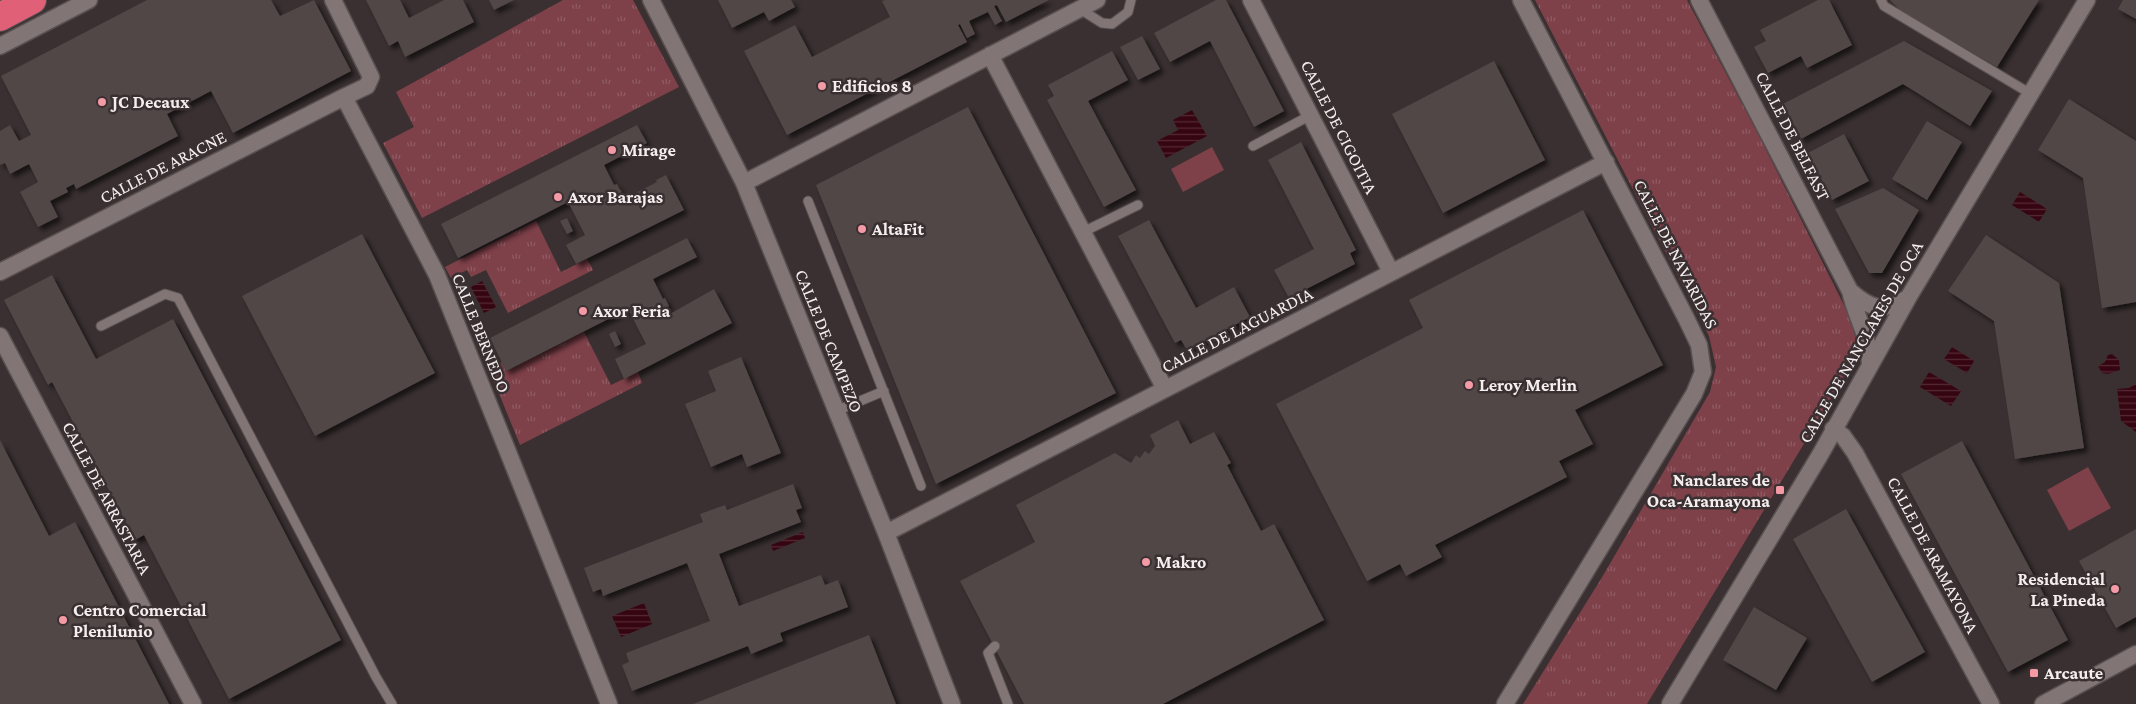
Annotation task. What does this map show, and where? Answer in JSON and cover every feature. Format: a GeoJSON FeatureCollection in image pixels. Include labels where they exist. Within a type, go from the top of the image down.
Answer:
{"type":"FeatureCollection","features":[{"type":"Feature","properties":{"kind":"highway"},"geometry":{"type":"LineString","coordinates":[[0,17],[32,0]]}},
{"type":"Feature","properties":{"kind":"street"},"geometry":{"type":"LineString","coordinates":[[0,46],[89,0]]}},
{"type":"Feature","properties":{"kind":"street"},"geometry":{"type":"LineString","coordinates":[[332,0],[371,77],[367,86],[344,97]]}},
{"type":"Feature","properties":{"kind":"street","name":"CALLE DE CAMPEZO"},"geometry":{"type":"LineString","coordinates":[[651,0],[744,183],[886,533],[952,704]]}},
{"type":"Feature","properties":{"kind":"street"},"geometry":{"type":"LineString","coordinates":[[744,183],[1097,0]]}},
{"type":"Feature","properties":{"kind":"street","name":"CALLE DE CIGOITIA"},"geometry":{"type":"LineString","coordinates":[[1251,0],[1391,272]]}},
{"type":"Feature","properties":{"kind":"street","name":"CALLE DE NAVARIDAS"},"geometry":{"type":"LineString","coordinates":[[1505,704],[1694,394],[1703,372],[1699,345],[1521,0]]}},
{"type":"Feature","properties":{"kind":"street","name":"CALLE DE BELFAST"},"geometry":{"type":"LineString","coordinates":[[1699,0],[1850,291],[1869,346],[1870,364]]}},
{"type":"Feature","properties":{"kind":"street","name":"CALLE DE NANCLARES DE OCA"},"geometry":{"type":"LineString","coordinates":[[1670,704],[1820,455],[1908,298],[2087,0]]}},
{"type":"Feature","properties":{"kind":"street"},"geometry":{"type":"LineString","coordinates":[[990,56],[1165,389]]}},
{"type":"Feature","properties":{"kind":"street","name":"CALLE DE ARACNE"},"geometry":{"type":"LineString","coordinates":[[0,272],[344,97]]}},
{"type":"Feature","properties":{"kind":"street","name":"CALLE BERNEDO"},"geometry":{"type":"LineString","coordinates":[[344,97],[436,275],[609,704]]}},
{"type":"Feature","properties":{"kind":"street","name":"CALLE DE LAGUARDIA"},"geometry":{"type":"LineString","coordinates":[[886,533],[1606,162]]}},
{"type":"Feature","properties":{"kind":"street","name":"CALLE DE BELFAST"},"geometry":{"type":"LineString","coordinates":[[1850,291],[1865,304],[1874,307],[1885,308],[1908,298]]}},
{"type":"Feature","properties":{"kind":"street","name":"CALLE DE ARRASTARIA"},"geometry":{"type":"LineString","coordinates":[[0,336],[193,704]]}},
{"type":"Feature","properties":{"kind":"street","name":"CALLE DE ARAMAYONA"},"geometry":{"type":"LineString","coordinates":[[1833,429],[1843,436],[1855,453],[1991,704]]}},
{"type":"Feature","properties":{"kind":"street"},"geometry":{"type":"LineString","coordinates":[[2043,704],[2136,654]]}},
{"type":"Feature","properties":{"kind":"lane"},"geometry":{"type":"LineString","coordinates":[[1080,9],[1102,23],[1112,24],[1128,12],[1131,0]]}},
{"type":"Feature","properties":{"kind":"lane"},"geometry":{"type":"LineString","coordinates":[[1881,0],[1884,6],[2031,94]]}},
{"type":"Feature","properties":{"kind":"lane"},"geometry":{"type":"LineString","coordinates":[[1253,146],[1311,115]]}},
{"type":"Feature","properties":{"kind":"lane"},"geometry":{"type":"LineString","coordinates":[[808,200],[921,486]]}},
{"type":"Feature","properties":{"kind":"lane"},"geometry":{"type":"LineString","coordinates":[[1083,232],[1138,205]]}},
{"type":"Feature","properties":{"kind":"lane"},"geometry":{"type":"LineString","coordinates":[[101,326],[165,294],[178,298],[376,677],[392,704]]}},
{"type":"Feature","properties":{"kind":"lane"},"geometry":{"type":"LineString","coordinates":[[836,411],[884,391]]}},
{"type":"Feature","properties":{"kind":"lane"},"geometry":{"type":"LineString","coordinates":[[994,646],[988,653],[1008,704]]}},
{"type":"Feature","properties":{"kind":"green space"},"geometry":{"type":"Polygon","coordinates":[[[563,0],[633,0],[679,87],[422,218],[383,143],[414,127],[396,92],[563,0]]]}},
{"type":"Feature","properties":{"kind":"green space"},"geometry":{"type":"Polygon","coordinates":[[[1535,0],[1687,0],[1758,134],[1850,317],[1857,344],[1849,369],[1647,704],[1523,704],[1601,579],[1710,392],[1716,367],[1709,336],[1535,0]]]}},
{"type":"Feature","properties":{"kind":"green space"},"geometry":{"type":"Polygon","coordinates":[[[1212,147],[1224,170],[1183,192],[1171,169],[1212,147]]]}},
{"type":"Feature","properties":{"kind":"green space"},"geometry":{"type":"Polygon","coordinates":[[[536,221],[561,272],[587,259],[593,270],[508,313],[486,270],[471,277],[467,270],[451,278],[445,267],[536,221]]]}},
{"type":"Feature","properties":{"kind":"green space"},"geometry":{"type":"Polygon","coordinates":[[[584,332],[611,385],[638,372],[642,383],[520,445],[489,369],[502,362],[506,371],[584,332]]]}},
{"type":"Feature","properties":{"kind":"green space"},"geometry":{"type":"Polygon","coordinates":[[[2088,467],[2111,508],[2069,531],[2047,490],[2088,467]]]}},
{"type":"Feature","properties":{"kind":"shaded area"},"geometry":{"type":"Polygon","coordinates":[[[1192,110],[1207,136],[1166,158],[1157,141],[1178,130],[1173,120],[1192,110]]]}},
{"type":"Feature","properties":{"kind":"shaded area"},"geometry":{"type":"Polygon","coordinates":[[[2020,192],[2047,209],[2039,222],[2012,205],[2020,192]]]}},
{"type":"Feature","properties":{"kind":"shaded area"},"geometry":{"type":"Polygon","coordinates":[[[482,281],[496,307],[484,313],[471,287],[482,281]]]}},
{"type":"Feature","properties":{"kind":"shaded area"},"geometry":{"type":"Polygon","coordinates":[[[1952,347],[1974,361],[1967,373],[1944,359],[1952,347]]]}},
{"type":"Feature","properties":{"kind":"shaded area"},"geometry":{"type":"Polygon","coordinates":[[[2112,354],[2119,360],[2120,370],[2108,374],[2102,373],[2098,366],[2105,362],[2108,355],[2112,354]]]}},
{"type":"Feature","properties":{"kind":"shaded area"},"geometry":{"type":"Polygon","coordinates":[[[1929,372],[1961,391],[1951,406],[1920,387],[1929,372]]]}},
{"type":"Feature","properties":{"kind":"shaded area"},"geometry":{"type":"Polygon","coordinates":[[[2136,384],[2136,432],[2121,421],[2117,389],[2129,388],[2136,384]]]}},
{"type":"Feature","properties":{"kind":"shaded area"},"geometry":{"type":"Polygon","coordinates":[[[803,532],[805,538],[773,551],[771,545],[803,532]]]}},
{"type":"Feature","properties":{"kind":"shaded area"},"geometry":{"type":"Polygon","coordinates":[[[644,603],[652,624],[621,637],[612,616],[644,603]]]}},
{"type":"Feature","properties":{"kind":"building","name":"JC Decaux"},"geometry":{"type":"Polygon","coordinates":[[[147,0],[271,0],[280,16],[314,0],[351,71],[233,133],[211,91],[167,114],[178,136],[76,189],[74,184],[66,188],[68,192],[50,201],[58,217],[38,227],[20,192],[38,182],[29,164],[10,174],[5,163],[0,165],[0,131],[10,125],[19,141],[31,135],[1,76],[147,0]]]}},
{"type":"Feature","properties":{"kind":"building"},"geometry":{"type":"Polygon","coordinates":[[[366,0],[400,0],[409,18],[444,0],[463,0],[474,22],[405,57],[398,41],[389,46],[366,0]]]}},
{"type":"Feature","properties":{"kind":"building"},"geometry":{"type":"Polygon","coordinates":[[[489,0],[514,0],[494,10],[489,0]]]}},
{"type":"Feature","properties":{"kind":"building"},"geometry":{"type":"Polygon","coordinates":[[[718,0],[791,0],[795,7],[769,21],[764,12],[732,28],[718,0]]]}},
{"type":"Feature","properties":{"kind":"building","name":"Edificios 8"},"geometry":{"type":"Polygon","coordinates":[[[1049,0],[1006,22],[997,5],[994,6],[1002,21],[995,25],[988,12],[969,21],[975,34],[967,38],[960,24],[958,25],[967,42],[787,135],[744,51],[795,25],[812,57],[890,17],[882,1],[1049,0]]]}},
{"type":"Feature","properties":{"kind":"building"},"geometry":{"type":"Polygon","coordinates":[[[1216,0],[1226,0],[1284,111],[1254,127],[1210,41],[1170,62],[1154,33],[1216,0]]]}},
{"type":"Feature","properties":{"kind":"building"},"geometry":{"type":"Polygon","coordinates":[[[1818,0],[1829,0],[1852,45],[1807,68],[1801,56],[1768,73],[1754,47],[1766,41],[1760,30],[1818,0]]]}},
{"type":"Feature","properties":{"kind":"building"},"geometry":{"type":"Polygon","coordinates":[[[1890,0],[2039,0],[1997,67],[1900,10],[1890,0]]]}},
{"type":"Feature","properties":{"kind":"building"},"geometry":{"type":"Polygon","coordinates":[[[2123,0],[2136,0],[2136,19],[2118,9],[2123,0]]]}},
{"type":"Feature","properties":{"kind":"building"},"geometry":{"type":"Polygon","coordinates":[[[1142,36],[1160,69],[1138,80],[1120,47],[1142,36]]]}},
{"type":"Feature","properties":{"kind":"building"},"geometry":{"type":"Polygon","coordinates":[[[1904,41],[1992,91],[1970,126],[1903,84],[1801,139],[1783,104],[1904,41]]]}},
{"type":"Feature","properties":{"kind":"building"},"geometry":{"type":"Polygon","coordinates":[[[1112,51],[1128,80],[1088,101],[1136,190],[1104,207],[1047,100],[1054,96],[1048,85],[1112,51]]]}},
{"type":"Feature","properties":{"kind":"building"},"geometry":{"type":"Polygon","coordinates":[[[1494,61],[1545,160],[1443,213],[1392,114],[1494,61]]]}},
{"type":"Feature","properties":{"kind":"building"},"geometry":{"type":"Polygon","coordinates":[[[2069,99],[2136,141],[2136,302],[2102,308],[2083,178],[2038,150],[2069,99]]]}},
{"type":"Feature","properties":{"kind":"building"},"geometry":{"type":"Polygon","coordinates":[[[968,107],[1116,393],[936,484],[816,185],[968,107]]]}},
{"type":"Feature","properties":{"kind":"building"},"geometry":{"type":"Polygon","coordinates":[[[1927,121],[1962,142],[1927,200],[1892,179],[1927,121]]]}},
{"type":"Feature","properties":{"kind":"building","name":"Axor Barajas"},"geometry":{"type":"Polygon","coordinates":[[[637,125],[647,143],[604,165],[614,185],[617,184],[622,192],[618,194],[622,200],[657,182],[656,180],[666,175],[684,210],[576,264],[566,245],[585,235],[568,202],[458,258],[441,224],[637,125]]]}},
{"type":"Feature","properties":{"kind":"building"},"geometry":{"type":"Polygon","coordinates":[[[1844,134],[1869,181],[1832,200],[1808,153],[1844,134]]]}},
{"type":"Feature","properties":{"kind":"building"},"geometry":{"type":"Polygon","coordinates":[[[1301,142],[1356,250],[1350,253],[1355,264],[1289,298],[1274,270],[1314,249],[1268,160],[1301,142]]]}},
{"type":"Feature","properties":{"kind":"building"},"geometry":{"type":"Polygon","coordinates":[[[1883,188],[1919,210],[1882,273],[1869,273],[1835,209],[1883,188]]]}},
{"type":"Feature","properties":{"kind":"building","name":"Leroy Merlin"},"geometry":{"type":"Polygon","coordinates":[[[1583,210],[1663,365],[1575,410],[1593,444],[1559,461],[1567,477],[1435,545],[1442,557],[1406,576],[1400,564],[1367,581],[1276,404],[1423,328],[1409,300],[1583,210]]]}},
{"type":"Feature","properties":{"kind":"building"},"geometry":{"type":"Polygon","coordinates":[[[567,218],[573,231],[567,234],[560,221],[567,218]]]}},
{"type":"Feature","properties":{"kind":"building"},"geometry":{"type":"Polygon","coordinates":[[[1149,220],[1196,308],[1234,287],[1250,317],[1187,350],[1181,340],[1175,343],[1118,236],[1149,220]]]}},
{"type":"Feature","properties":{"kind":"building"},"geometry":{"type":"Polygon","coordinates":[[[362,234],[435,373],[315,436],[242,296],[362,234]]]}},
{"type":"Feature","properties":{"kind":"building"},"geometry":{"type":"Polygon","coordinates":[[[1986,235],[2059,283],[2084,448],[2015,459],[1994,321],[1948,291],[1986,235]]]}},
{"type":"Feature","properties":{"kind":"building","name":"Axor Feria"},"geometry":{"type":"Polygon","coordinates":[[[687,238],[697,257],[653,279],[663,299],[665,298],[669,306],[667,307],[670,314],[714,289],[732,323],[624,379],[615,359],[646,344],[628,309],[506,371],[490,338],[687,238]]]}},
{"type":"Feature","properties":{"kind":"building"},"geometry":{"type":"Polygon","coordinates":[[[52,275],[96,359],[173,319],[341,640],[229,699],[144,535],[135,540],[52,382],[48,385],[4,300],[52,275]]]}},
{"type":"Feature","properties":{"kind":"building"},"geometry":{"type":"Polygon","coordinates":[[[615,331],[621,344],[615,347],[609,334],[615,331]]]}},
{"type":"Feature","properties":{"kind":"building"},"geometry":{"type":"Polygon","coordinates":[[[741,357],[781,453],[747,467],[742,454],[711,467],[685,404],[716,391],[708,371],[741,357]]]}},
{"type":"Feature","properties":{"kind":"building","name":"Makro"},"geometry":{"type":"Polygon","coordinates":[[[1178,420],[1190,444],[1214,432],[1231,463],[1227,465],[1261,531],[1274,524],[1324,620],[1163,704],[1024,704],[960,581],[1035,542],[1016,505],[1115,453],[1131,463],[1136,455],[1140,458],[1145,451],[1149,454],[1155,446],[1150,435],[1178,420]]]}},
{"type":"Feature","properties":{"kind":"building","name":"Centro Comercial Plenilunio"},"geometry":{"type":"Polygon","coordinates":[[[0,440],[49,536],[75,522],[169,704],[0,704],[0,440]]]}},
{"type":"Feature","properties":{"kind":"building"},"geometry":{"type":"Polygon","coordinates":[[[1962,441],[2068,640],[2008,672],[1901,474],[1962,441]]]}},
{"type":"Feature","properties":{"kind":"building"},"geometry":{"type":"Polygon","coordinates":[[[793,484],[802,508],[796,510],[801,522],[719,554],[739,606],[821,575],[825,585],[838,580],[848,607],[780,633],[783,641],[751,654],[748,646],[632,691],[622,665],[629,662],[626,653],[710,621],[687,563],[603,596],[601,589],[593,592],[584,568],[703,522],[700,514],[725,505],[727,510],[793,484]]]}},
{"type":"Feature","properties":{"kind":"building"},"geometry":{"type":"Polygon","coordinates":[[[1846,509],[1925,652],[1872,682],[1793,539],[1846,509]]]}},
{"type":"Feature","properties":{"kind":"building","name":"Residencial La Pineda"},"geometry":{"type":"Polygon","coordinates":[[[2136,529],[2136,617],[2116,628],[2079,561],[2136,529]]]}},
{"type":"Feature","properties":{"kind":"building"},"geometry":{"type":"Polygon","coordinates":[[[1754,607],[1807,638],[1776,690],[1723,660],[1754,607]]]}},
{"type":"Feature","properties":{"kind":"building"},"geometry":{"type":"Polygon","coordinates":[[[869,635],[896,704],[693,704],[869,635]]]}},
{"type":"Feature","properties":{"kind":"place","name":"Edificios 8"},"geometry":{"type":"Point","coordinates":[822,86]}},
{"type":"Feature","properties":{"kind":"place","name":"JC Decaux"},"geometry":{"type":"Point","coordinates":[102,102]}},
{"type":"Feature","properties":{"kind":"place","name":"Mirage"},"geometry":{"type":"Point","coordinates":[612,150]}},
{"type":"Feature","properties":{"kind":"place","name":"Axor Barajas"},"geometry":{"type":"Point","coordinates":[558,197]}},
{"type":"Feature","properties":{"kind":"place","name":"AltaFit"},"geometry":{"type":"Point","coordinates":[862,229]}},
{"type":"Feature","properties":{"kind":"place","name":"Axor Feria"},"geometry":{"type":"Point","coordinates":[583,311]}},
{"type":"Feature","properties":{"kind":"place","name":"Leroy Merlin"},"geometry":{"type":"Point","coordinates":[1469,385]}},
{"type":"Feature","properties":{"kind":"place","name":"Nanclares de Oca-Aramayona"},"geometry":{"type":"Point","coordinates":[1780,490]}},
{"type":"Feature","properties":{"kind":"place","name":"Makro"},"geometry":{"type":"Point","coordinates":[1146,562]}},
{"type":"Feature","properties":{"kind":"place","name":"Residencial La Pineda"},"geometry":{"type":"Point","coordinates":[2115,589]}},
{"type":"Feature","properties":{"kind":"place","name":"Centro Comercial Plenilunio"},"geometry":{"type":"Point","coordinates":[63,620]}},
{"type":"Feature","properties":{"kind":"place","name":"Arcaute"},"geometry":{"type":"Point","coordinates":[2034,673]}}]}
